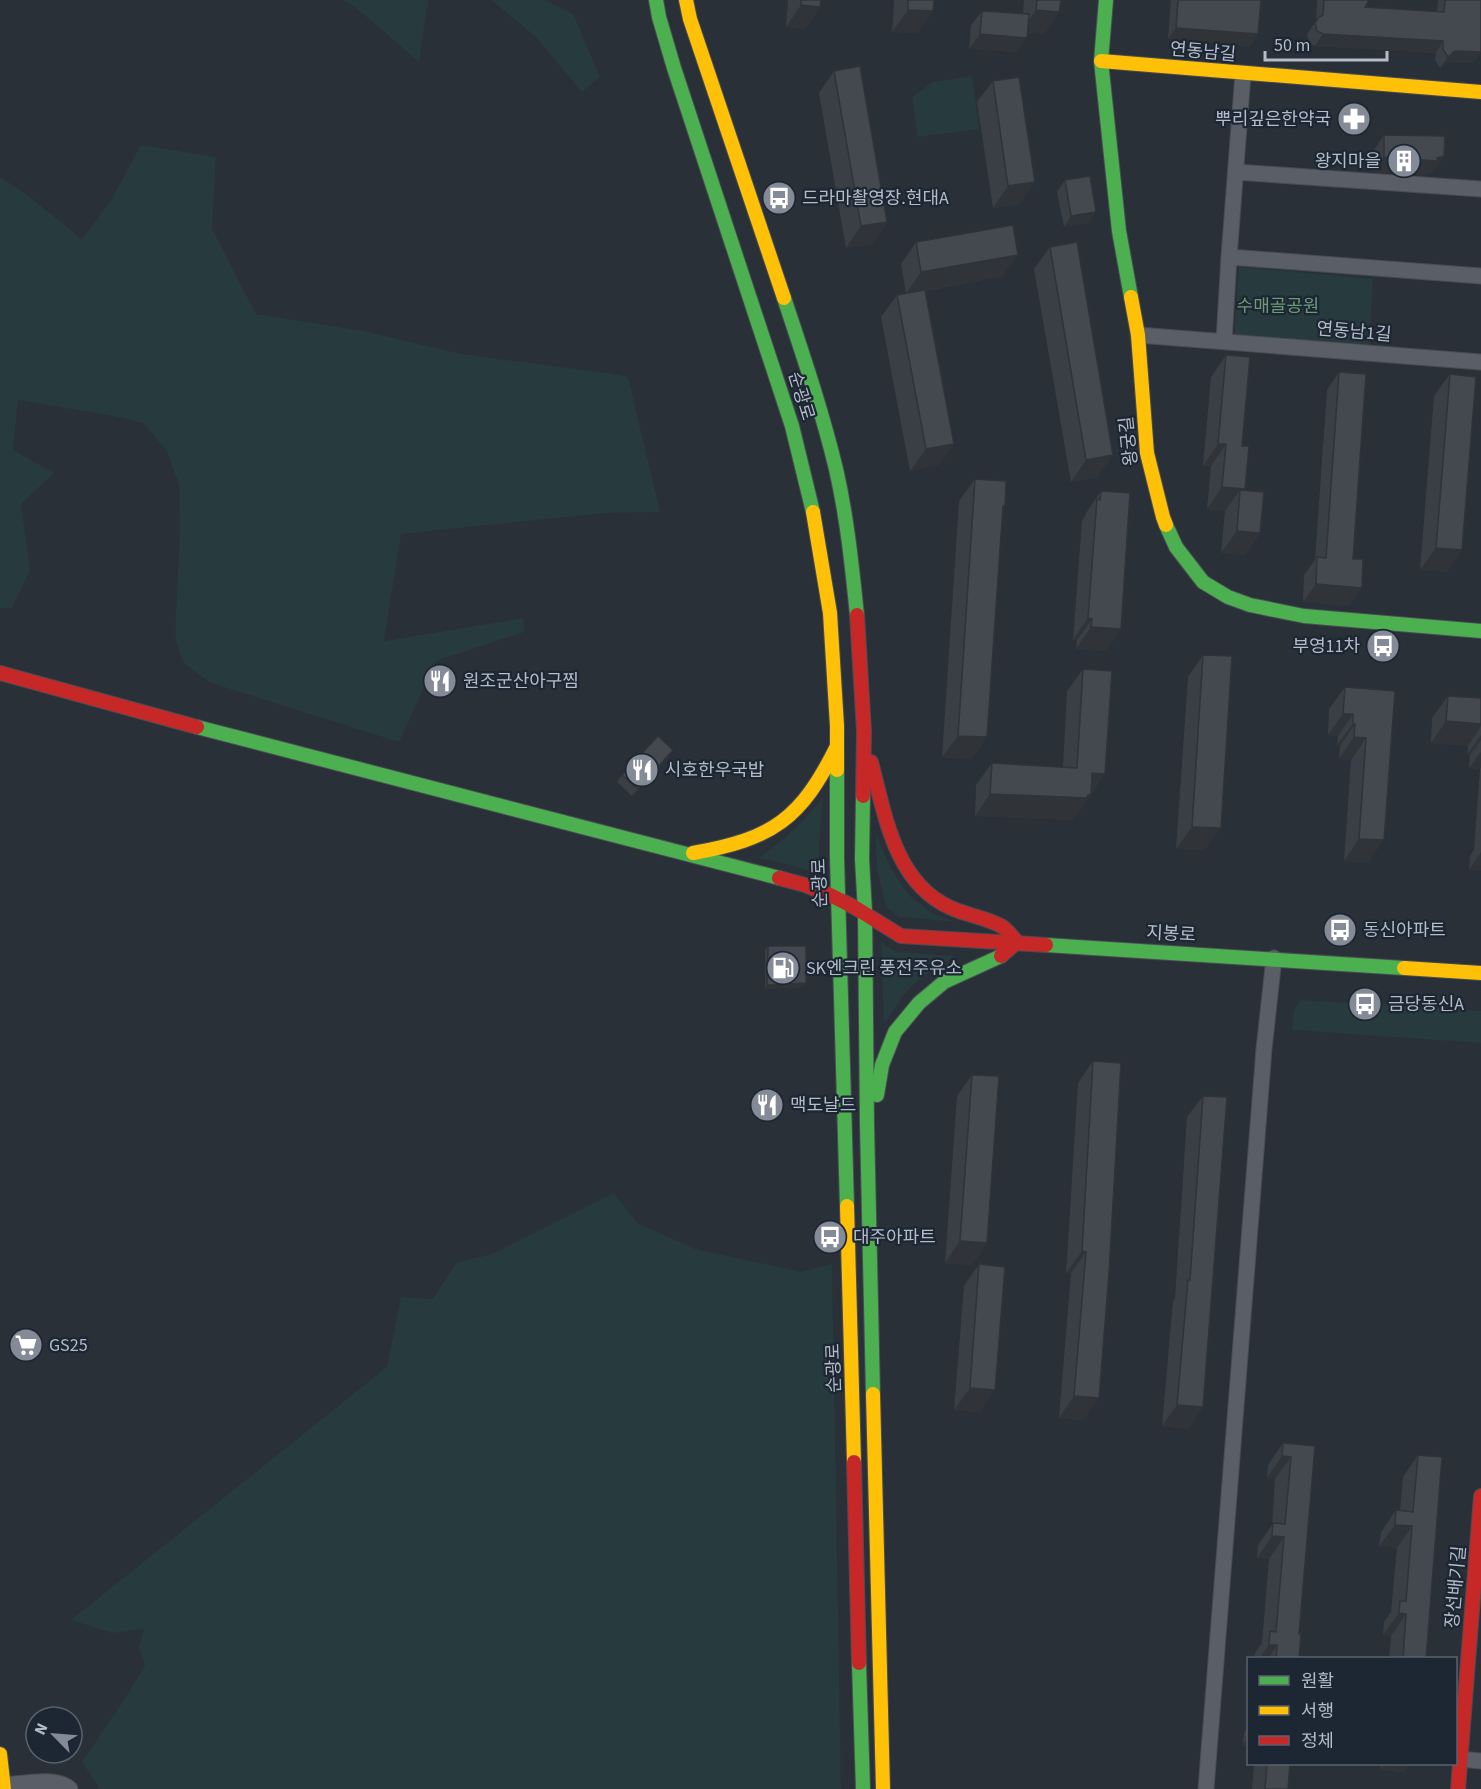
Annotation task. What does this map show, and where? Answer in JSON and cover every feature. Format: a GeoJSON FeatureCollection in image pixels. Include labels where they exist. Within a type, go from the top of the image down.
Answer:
{"type":"FeatureCollection","features":[{"type":"Feature","properties":{"kind":"main road","name":"순광로"},"geometry":{"type":"LineString","coordinates":[[656,0],[674,68],[792,426],[812,507],[830,613],[837,746],[863,1789]]}},
{"type":"Feature","properties":{"kind":"main road","name":"순광로"},"geometry":{"type":"LineString","coordinates":[[686,0],[690,19],[818,400],[836,471],[849,539],[858,625],[864,731],[862,859],[865,912],[867,1124],[883,1789]]}},
{"type":"Feature","properties":{"kind":"main road","name":"왕궁길"},"geometry":{"type":"LineString","coordinates":[[1106,0],[1101,61],[1119,231],[1138,335],[1147,453],[1163,517],[1176,547],[1203,582],[1240,602],[1293,615],[1481,631]]}},
{"type":"Feature","properties":{"kind":"main road","name":"연동남길"},"geometry":{"type":"LineString","coordinates":[[1101,61],[1481,92]]}},
{"type":"Feature","properties":{"kind":"main road","name":"지봉로"},"geometry":{"type":"LineString","coordinates":[[0,673],[417,786],[805,885],[839,898],[901,936],[1481,973]]}},
{"type":"Feature","properties":{"kind":"main road"},"geometry":{"type":"LineString","coordinates":[[864,731],[892,839],[907,871],[930,895],[948,907],[1002,926],[1017,942],[999,958],[944,982],[919,1003],[895,1032],[882,1065],[877,1100],[867,1124]]}},
{"type":"Feature","properties":{"kind":"main road"},"geometry":{"type":"LineString","coordinates":[[685,855],[729,847],[768,832],[791,816],[815,788],[837,746]]}},
{"type":"Feature","properties":{"kind":"main road","name":"장선배기길"},"geometry":{"type":"LineString","coordinates":[[1458,1789],[1481,1496]]}},
{"type":"Feature","properties":{"kind":"main road"},"geometry":{"type":"LineString","coordinates":[[0,1754],[4,1787]]}},
{"type":"Feature","properties":{"kind":"street"},"geometry":{"type":"LineString","coordinates":[[1224,341],[1243,74]]}},
{"type":"Feature","properties":{"kind":"street"},"geometry":{"type":"LineString","coordinates":[[1236,172],[1481,189]]}},
{"type":"Feature","properties":{"kind":"street"},"geometry":{"type":"LineString","coordinates":[[1230,257],[1481,276]]}},
{"type":"Feature","properties":{"kind":"street","name":"연동남1길"},"geometry":{"type":"LineString","coordinates":[[1138,335],[1481,362]]}},
{"type":"Feature","properties":{"kind":"street"},"geometry":{"type":"LineString","coordinates":[[1206,1789],[1264,1049],[1274,958]]}},
{"type":"Feature","properties":{"kind":"street"},"geometry":{"type":"LineString","coordinates":[[1460,1759],[1481,1761]]}},
{"type":"Feature","properties":{"kind":"street"},"geometry":{"type":"LineString","coordinates":[[4,1787],[52,1781],[68,1786],[70,1789]]}},
{"type":"Feature","properties":{"kind":"green space"},"geometry":{"type":"Polygon","coordinates":[[[343,0],[428,0],[419,62],[354,6],[343,0]]]}},
{"type":"Feature","properties":{"kind":"green space"},"geometry":{"type":"Polygon","coordinates":[[[491,0],[545,0],[573,14],[600,77],[582,92],[535,36],[491,0]]]}},
{"type":"Feature","properties":{"kind":"green space"},"geometry":{"type":"Polygon","coordinates":[[[972,76],[979,129],[918,137],[912,97],[933,82],[972,76]]]}},
{"type":"Feature","properties":{"kind":"green space"},"geometry":{"type":"Polygon","coordinates":[[[141,145],[216,157],[212,229],[256,314],[364,331],[461,354],[628,377],[660,512],[606,513],[401,534],[384,641],[523,618],[524,632],[436,661],[399,742],[211,683],[185,664],[175,636],[180,529],[179,485],[167,451],[143,423],[18,400],[13,450],[54,473],[21,504],[30,571],[12,608],[0,608],[0,177],[26,194],[82,239],[110,202],[141,145]]]}},
{"type":"Feature","properties":{"kind":"green space","name":"수매골공원"},"geometry":{"type":"Polygon","coordinates":[[[1239,267],[1373,279],[1369,347],[1234,338],[1239,267]]]}},
{"type":"Feature","properties":{"kind":"green space"},"geometry":{"type":"Polygon","coordinates":[[[823,798],[819,874],[759,858],[793,830],[823,798]]]}},
{"type":"Feature","properties":{"kind":"green space"},"geometry":{"type":"Polygon","coordinates":[[[876,833],[888,863],[911,897],[933,914],[957,922],[899,917],[886,907],[877,868],[876,833]]]}},
{"type":"Feature","properties":{"kind":"green space"},"geometry":{"type":"Polygon","coordinates":[[[881,943],[897,952],[956,956],[921,977],[904,994],[884,1024],[881,943]]]}},
{"type":"Feature","properties":{"kind":"green space"},"geometry":{"type":"Polygon","coordinates":[[[1302,1000],[1481,1011],[1481,1043],[1292,1030],[1295,1010],[1302,1000]]]}},
{"type":"Feature","properties":{"kind":"green space"},"geometry":{"type":"Polygon","coordinates":[[[614,1193],[637,1223],[695,1249],[801,1272],[832,1264],[841,1789],[100,1789],[84,1765],[84,1759],[145,1665],[139,1647],[144,1629],[112,1633],[71,1620],[387,1367],[401,1297],[433,1299],[456,1263],[492,1254],[614,1193]]]}},
{"type":"Feature","properties":{"kind":"building"},"geometry":{"type":"Polygon","coordinates":[[[801,0],[821,0],[820,7],[801,5],[801,0]]]}},
{"type":"Feature","properties":{"kind":"building"},"geometry":{"type":"Polygon","coordinates":[[[908,0],[934,0],[933,11],[908,10],[908,0]]]}},
{"type":"Feature","properties":{"kind":"building"},"geometry":{"type":"Polygon","coordinates":[[[1037,0],[1061,0],[1059,12],[1036,10],[1037,0]]]}},
{"type":"Feature","properties":{"kind":"building"},"geometry":{"type":"Polygon","coordinates":[[[1178,0],[1261,0],[1258,34],[1176,28],[1178,0]]]}},
{"type":"Feature","properties":{"kind":"building"},"geometry":{"type":"Polygon","coordinates":[[[1324,0],[1369,0],[1365,7],[1444,12],[1445,0],[1481,0],[1481,52],[1455,51],[1448,57],[1443,49],[1443,41],[1323,34],[1317,31],[1315,23],[1323,15],[1324,0]]]}},
{"type":"Feature","properties":{"kind":"building"},"geometry":{"type":"Polygon","coordinates":[[[982,11],[1029,14],[1027,38],[980,34],[982,11]]]}},
{"type":"Feature","properties":{"kind":"building"},"geometry":{"type":"Polygon","coordinates":[[[860,66],[887,222],[861,226],[834,71],[860,66]]]}},
{"type":"Feature","properties":{"kind":"building"},"geometry":{"type":"Polygon","coordinates":[[[1019,77],[1035,182],[1008,186],[993,81],[1019,77]]]}},
{"type":"Feature","properties":{"kind":"building"},"geometry":{"type":"Polygon","coordinates":[[[1384,135],[1445,136],[1444,156],[1437,158],[1437,161],[1384,157],[1384,135]]]}},
{"type":"Feature","properties":{"kind":"building"},"geometry":{"type":"Polygon","coordinates":[[[1090,176],[1096,212],[1071,216],[1065,180],[1090,176]]]}},
{"type":"Feature","properties":{"kind":"building"},"geometry":{"type":"Polygon","coordinates":[[[1013,225],[1018,255],[921,272],[916,242],[1013,225]]]}},
{"type":"Feature","properties":{"kind":"building"},"geometry":{"type":"Polygon","coordinates":[[[1077,242],[1113,455],[1086,460],[1050,247],[1077,242]]]}},
{"type":"Feature","properties":{"kind":"building"},"geometry":{"type":"Polygon","coordinates":[[[925,290],[954,444],[926,449],[897,295],[925,290]]]}},
{"type":"Feature","properties":{"kind":"building"},"geometry":{"type":"Polygon","coordinates":[[[1226,355],[1250,357],[1242,446],[1249,446],[1245,489],[1222,487],[1226,444],[1218,444],[1226,355]]]}},
{"type":"Feature","properties":{"kind":"building"},"geometry":{"type":"Polygon","coordinates":[[[1339,372],[1366,374],[1353,559],[1363,559],[1362,588],[1316,584],[1317,557],[1326,558],[1339,372]]]}},
{"type":"Feature","properties":{"kind":"building"},"geometry":{"type":"Polygon","coordinates":[[[1450,374],[1476,377],[1462,550],[1436,548],[1450,374]]]}},
{"type":"Feature","properties":{"kind":"building"},"geometry":{"type":"Polygon","coordinates":[[[975,479],[1006,481],[987,737],[958,736],[975,479]]]}},
{"type":"Feature","properties":{"kind":"building"},"geometry":{"type":"Polygon","coordinates":[[[1240,490],[1264,492],[1260,533],[1237,531],[1240,490]]]}},
{"type":"Feature","properties":{"kind":"building"},"geometry":{"type":"Polygon","coordinates":[[[1101,491],[1130,493],[1121,629],[1091,627],[1092,619],[1088,618],[1097,499],[1100,500],[1101,491]]]}},
{"type":"Feature","properties":{"kind":"building"},"geometry":{"type":"Polygon","coordinates":[[[1203,655],[1232,656],[1221,828],[1192,827],[1203,655]]]}},
{"type":"Feature","properties":{"kind":"building"},"geometry":{"type":"Polygon","coordinates":[[[1083,669],[1112,671],[1105,774],[1092,773],[1091,795],[1087,798],[990,794],[992,763],[1077,768],[1083,669]]]}},
{"type":"Feature","properties":{"kind":"building"},"geometry":{"type":"Polygon","coordinates":[[[1345,687],[1395,691],[1384,840],[1359,839],[1366,738],[1354,737],[1353,714],[1343,714],[1345,687]]]}},
{"type":"Feature","properties":{"kind":"building"},"geometry":{"type":"Polygon","coordinates":[[[1448,696],[1481,698],[1481,724],[1446,721],[1448,696]]]}},
{"type":"Feature","properties":{"kind":"building","name":"시호한우국밥"},"geometry":{"type":"Polygon","coordinates":[[[658,736],[673,750],[638,789],[622,775],[658,736]]]}},
{"type":"Feature","properties":{"kind":"building"},"geometry":{"type":"Polygon","coordinates":[[[768,946],[806,946],[806,983],[767,985],[768,946]]]}},
{"type":"Feature","properties":{"kind":"building"},"geometry":{"type":"Polygon","coordinates":[[[1093,1061],[1121,1063],[1099,1398],[1074,1396],[1086,1252],[1082,1251],[1093,1061]]]}},
{"type":"Feature","properties":{"kind":"building"},"geometry":{"type":"Polygon","coordinates":[[[972,1075],[999,1076],[987,1243],[960,1241],[972,1075]]]}},
{"type":"Feature","properties":{"kind":"building"},"geometry":{"type":"Polygon","coordinates":[[[1203,1096],[1227,1097],[1203,1407],[1177,1405],[1188,1280],[1190,1280],[1203,1096]]]}},
{"type":"Feature","properties":{"kind":"building"},"geometry":{"type":"Polygon","coordinates":[[[979,1264],[1005,1267],[995,1390],[970,1388],[979,1264]]]}},
{"type":"Feature","properties":{"kind":"building"},"geometry":{"type":"Polygon","coordinates":[[[1283,1443],[1315,1446],[1299,1634],[1301,1634],[1299,1657],[1276,1657],[1277,1645],[1269,1645],[1270,1631],[1276,1632],[1284,1537],[1272,1536],[1273,1523],[1285,1524],[1291,1457],[1282,1456],[1283,1443]]]}},
{"type":"Feature","properties":{"kind":"building"},"geometry":{"type":"Polygon","coordinates":[[[1418,1455],[1442,1457],[1426,1657],[1403,1657],[1406,1614],[1399,1613],[1400,1601],[1406,1601],[1412,1526],[1395,1525],[1396,1510],[1413,1512],[1418,1455]]]}},
{"type":"Feature","properties":{"kind":"building"},"geometry":{"type":"Polygon","coordinates":[[[1267,1765],[1290,1765],[1288,1789],[1265,1789],[1267,1765]]]}},
{"type":"Feature","properties":{"kind":"traffic: fast"},"geometry":{"type":"LineString","coordinates":[[656,0],[674,68],[792,426],[813,512]]}},
{"type":"Feature","properties":{"kind":"traffic: fast"},"geometry":{"type":"LineString","coordinates":[[1106,0],[1101,61],[1119,231],[1131,297]]}},
{"type":"Feature","properties":{"kind":"traffic: fast"},"geometry":{"type":"LineString","coordinates":[[784,298],[836,469],[846,523],[857,615]]}},
{"type":"Feature","properties":{"kind":"traffic: fast"},"geometry":{"type":"LineString","coordinates":[[1166,525],[1176,547],[1203,582],[1228,597],[1250,605],[1304,616],[1481,631]]}},
{"type":"Feature","properties":{"kind":"traffic: fast"},"geometry":{"type":"LineString","coordinates":[[197,727],[779,878]]}},
{"type":"Feature","properties":{"kind":"traffic: fast"},"geometry":{"type":"LineString","coordinates":[[837,770],[837,858],[847,1206]]}},
{"type":"Feature","properties":{"kind":"traffic: fast"},"geometry":{"type":"LineString","coordinates":[[863,796],[862,859],[865,912],[873,1394]]}},
{"type":"Feature","properties":{"kind":"traffic: fast"},"geometry":{"type":"LineString","coordinates":[[1046,945],[1404,968]]}},
{"type":"Feature","properties":{"kind":"traffic: fast"},"geometry":{"type":"LineString","coordinates":[[877,1095],[882,1065],[895,1032],[919,1003],[944,982],[1001,956]]}},
{"type":"Feature","properties":{"kind":"traffic: fast"},"geometry":{"type":"LineString","coordinates":[[859,1663],[863,1789]]}},
{"type":"Feature","properties":{"kind":"traffic: slow"},"geometry":{"type":"LineString","coordinates":[[686,0],[690,19],[784,298]]}},
{"type":"Feature","properties":{"kind":"traffic: slow"},"geometry":{"type":"LineString","coordinates":[[1101,61],[1481,92]]}},
{"type":"Feature","properties":{"kind":"traffic: slow"},"geometry":{"type":"LineString","coordinates":[[1131,297],[1138,335],[1147,453],[1166,525]]}},
{"type":"Feature","properties":{"kind":"traffic: slow"},"geometry":{"type":"LineString","coordinates":[[813,512],[830,613],[837,726],[837,770]]}},
{"type":"Feature","properties":{"kind":"traffic: slow"},"geometry":{"type":"LineString","coordinates":[[693,853],[744,841],[782,822],[811,792],[837,746]]}},
{"type":"Feature","properties":{"kind":"traffic: slow"},"geometry":{"type":"LineString","coordinates":[[1404,968],[1481,973]]}},
{"type":"Feature","properties":{"kind":"traffic: slow"},"geometry":{"type":"LineString","coordinates":[[847,1206],[854,1462]]}},
{"type":"Feature","properties":{"kind":"traffic: slow"},"geometry":{"type":"LineString","coordinates":[[873,1394],[883,1789]]}},
{"type":"Feature","properties":{"kind":"traffic: slow"},"geometry":{"type":"LineString","coordinates":[[0,1754],[4,1789]]}},
{"type":"Feature","properties":{"kind":"traffic: jam"},"geometry":{"type":"LineString","coordinates":[[857,615],[864,731],[863,796]]}},
{"type":"Feature","properties":{"kind":"traffic: jam"},"geometry":{"type":"LineString","coordinates":[[0,673],[197,727]]}},
{"type":"Feature","properties":{"kind":"traffic: jam"},"geometry":{"type":"LineString","coordinates":[[871,762],[887,824],[904,863],[916,881],[930,895],[949,907],[988,920],[1005,929],[1017,942],[1001,956]]}},
{"type":"Feature","properties":{"kind":"traffic: jam"},"geometry":{"type":"LineString","coordinates":[[779,878],[830,895],[901,936],[1046,945]]}},
{"type":"Feature","properties":{"kind":"traffic: jam"},"geometry":{"type":"LineString","coordinates":[[854,1462],[859,1663]]}},
{"type":"Feature","properties":{"kind":"traffic: jam"},"geometry":{"type":"LineString","coordinates":[[1458,1789],[1481,1496]]}},
{"type":"Feature","properties":{"kind":"place","name":"뿌리깊은한약국"},"geometry":{"type":"Point","coordinates":[1354,119]}},
{"type":"Feature","properties":{"kind":"place","name":"왕지마을"},"geometry":{"type":"Point","coordinates":[1404,161]}},
{"type":"Feature","properties":{"kind":"place","name":"드라마촬영장.현대A"},"geometry":{"type":"Point","coordinates":[779,198]}},
{"type":"Feature","properties":{"kind":"place","name":"부영11차"},"geometry":{"type":"Point","coordinates":[1383,646]}},
{"type":"Feature","properties":{"kind":"place","name":"원조군산아구찜"},"geometry":{"type":"Point","coordinates":[440,681]}},
{"type":"Feature","properties":{"kind":"place","name":"시호한우국밥"},"geometry":{"type":"Point","coordinates":[642,770]}},
{"type":"Feature","properties":{"kind":"place","name":"동신아파트"},"geometry":{"type":"Point","coordinates":[1340,930]}},
{"type":"Feature","properties":{"kind":"place","name":"SK엔크린 풍전주유소"},"geometry":{"type":"Point","coordinates":[783,968]}},
{"type":"Feature","properties":{"kind":"place","name":"금당동신A"},"geometry":{"type":"Point","coordinates":[1365,1004]}},
{"type":"Feature","properties":{"kind":"place","name":"맥도날드"},"geometry":{"type":"Point","coordinates":[767,1105]}},
{"type":"Feature","properties":{"kind":"place","name":"대주아파트"},"geometry":{"type":"Point","coordinates":[830,1237]}},
{"type":"Feature","properties":{"kind":"place","name":"GS25"},"geometry":{"type":"Point","coordinates":[26,1345]}}]}
